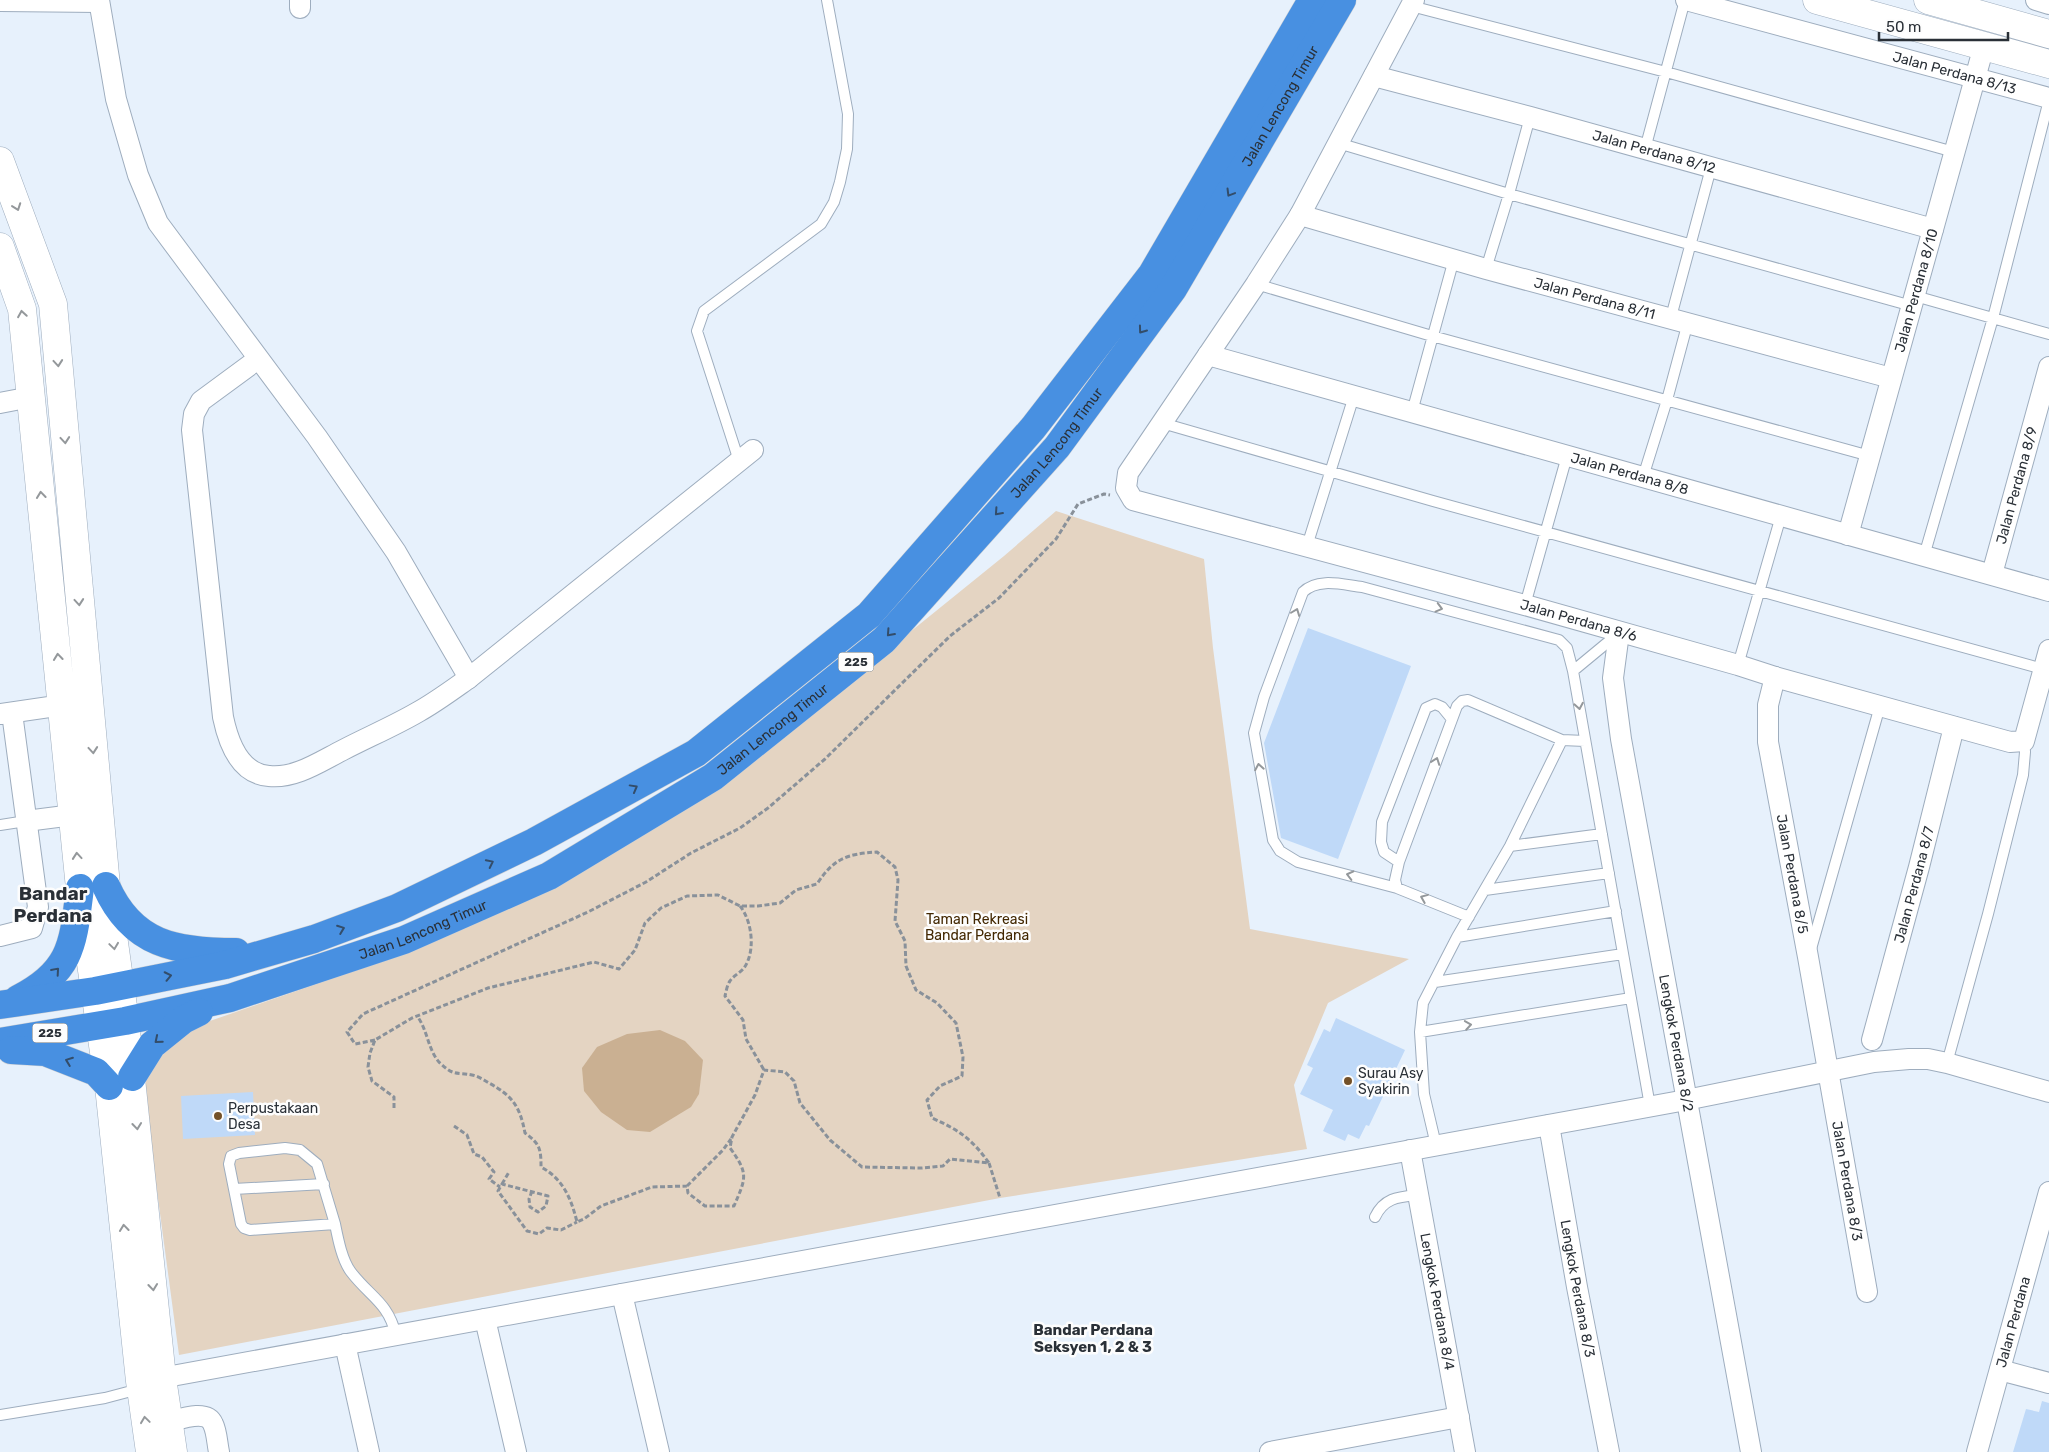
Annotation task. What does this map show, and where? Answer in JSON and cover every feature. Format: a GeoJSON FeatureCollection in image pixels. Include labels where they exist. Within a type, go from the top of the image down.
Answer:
{"type":"FeatureCollection","features":[{"type":"Feature","properties":{"kind":"highway","name":"Jalan Lencong Timur"},"geometry":{"type":"LineString","coordinates":[[0,1005],[108,989],[224,965],[314,939],[397,908],[534,842],[696,753],[869,615],[1033,428],[1152,274],[1312,0]]}},
{"type":"Feature","properties":{"kind":"highway","name":"Jalan Lencong Timur"},"geometry":{"type":"LineString","coordinates":[[0,1042],[113,1023],[230,998],[404,940],[549,876],[713,777],[884,640],[1056,447],[1173,289],[1342,0]]}},
{"type":"Feature","properties":{"kind":"highway"},"geometry":{"type":"LineString","coordinates":[[0,1005],[32,992],[55,973],[64,961],[93,887],[118,908],[134,928],[144,936],[175,947],[243,952],[314,939]]}},
{"type":"Feature","properties":{"kind":"highway"},"geometry":{"type":"LineString","coordinates":[[0,1049],[45,1052],[120,1082],[152,1045],[183,1020],[230,998]]}},
{"type":"Feature","properties":{"kind":"street","name":"Jalan Perdana 8/13"},"geometry":{"type":"LineString","coordinates":[[1685,0],[2049,99]]}},
{"type":"Feature","properties":{"kind":"street"},"geometry":{"type":"LineString","coordinates":[[1817,0],[2049,64]]}},
{"type":"Feature","properties":{"kind":"street"},"geometry":{"type":"LineString","coordinates":[[1928,0],[2049,34]]}},
{"type":"Feature","properties":{"kind":"street"},"geometry":{"type":"LineString","coordinates":[[0,1],[99,1],[116,99],[147,198],[158,223],[317,437],[396,552],[469,678]]}},
{"type":"Feature","properties":{"kind":"street"},"geometry":{"type":"LineString","coordinates":[[1133,500],[1126,488],[1128,472],[1256,284],[1300,215],[1412,3]]}},
{"type":"Feature","properties":{"kind":"street","name":"Jalan Perdana 8/10"},"geometry":{"type":"LineString","coordinates":[[1848,535],[1984,46]]}},
{"type":"Feature","properties":{"kind":"street","name":"Jalan Perdana 8/12"},"geometry":{"type":"LineString","coordinates":[[1374,76],[1530,117],[1933,229]]}},
{"type":"Feature","properties":{"kind":"street"},"geometry":{"type":"LineString","coordinates":[[0,161],[53,304],[61,391],[76,703],[93,887],[120,1082],[148,1382],[150,1452]]}},
{"type":"Feature","properties":{"kind":"street","name":"Jalan Perdana 8/11"},"geometry":{"type":"LineString","coordinates":[[1300,215],[1486,268],[1891,378]]}},
{"type":"Feature","properties":{"kind":"street"},"geometry":{"type":"LineString","coordinates":[[0,247],[22,309],[31,397],[76,703],[74,815],[93,887]]}},
{"type":"Feature","properties":{"kind":"street","name":"Jalan Perdana 8/8"},"geometry":{"type":"LineString","coordinates":[[1208,355],[2049,591]]}},
{"type":"Feature","properties":{"kind":"street"},"geometry":{"type":"LineString","coordinates":[[258,359],[201,400],[194,414],[192,430],[222,718],[227,738],[234,752],[243,763],[256,773],[268,776],[297,773],[419,712],[469,678],[746,456]]}},
{"type":"Feature","properties":{"kind":"street","name":"Jalan Perdana 8/9"},"geometry":{"type":"LineString","coordinates":[[1992,574],[2049,367]]}},
{"type":"Feature","properties":{"kind":"street"},"geometry":{"type":"LineString","coordinates":[[0,403],[61,391]]}},
{"type":"Feature","properties":{"kind":"street","name":"Jalan Perdana 8/6"},"geometry":{"type":"LineString","coordinates":[[1133,500],[1525,605],[1954,727],[2010,742],[2024,741]]}},
{"type":"Feature","properties":{"kind":"street","name":"Lengkok Perdana 8/2"},"geometry":{"type":"LineString","coordinates":[[1619,633],[1613,678],[1621,739],[1751,1452]]}},
{"type":"Feature","properties":{"kind":"street"},"geometry":{"type":"LineString","coordinates":[[2024,741],[2049,650]]}},
{"type":"Feature","properties":{"kind":"street","name":"Jalan Perdana 8/5"},"geometry":{"type":"LineString","coordinates":[[1775,677],[1768,705],[1768,742],[1827,1071]]}},
{"type":"Feature","properties":{"kind":"street"},"geometry":{"type":"LineString","coordinates":[[0,936],[32,928],[38,907],[26,821],[3,711],[76,703]]}},
{"type":"Feature","properties":{"kind":"street","name":"Jalan Perdana 8/7"},"geometry":{"type":"LineString","coordinates":[[1872,1040],[1919,867],[1954,727]]}},
{"type":"Feature","properties":{"kind":"street"},"geometry":{"type":"LineString","coordinates":[[26,821],[74,815]]}},
{"type":"Feature","properties":{"kind":"street"},"geometry":{"type":"LineString","coordinates":[[148,1382],[345,1344],[1686,1100],[1874,1062],[1928,1059],[2049,1092]]}},
{"type":"Feature","properties":{"kind":"street","name":"Jalan Perdana 8/3"},"geometry":{"type":"LineString","coordinates":[[1827,1071],[1867,1292]]}},
{"type":"Feature","properties":{"kind":"street","name":"Lengkok Perdana 8/3"},"geometry":{"type":"LineString","coordinates":[[1549,1125],[1577,1286],[1609,1452]]}},
{"type":"Feature","properties":{"kind":"street","name":"Lengkok Perdana 8/4"},"geometry":{"type":"LineString","coordinates":[[1410,1150],[1465,1452]]}},
{"type":"Feature","properties":{"kind":"street","name":"Jalan Perdana"},"geometry":{"type":"LineString","coordinates":[[1978,1452],[2000,1370],[2040,1259],[2049,1192]]}},
{"type":"Feature","properties":{"kind":"street"},"geometry":{"type":"LineString","coordinates":[[622,1294],[659,1452]]}},
{"type":"Feature","properties":{"kind":"street"},"geometry":{"type":"LineString","coordinates":[[485,1319],[516,1452]]}},
{"type":"Feature","properties":{"kind":"street"},"geometry":{"type":"LineString","coordinates":[[345,1344],[369,1452]]}},
{"type":"Feature","properties":{"kind":"street"},"geometry":{"type":"LineString","coordinates":[[2000,1370],[2049,1383]]}},
{"type":"Feature","properties":{"kind":"street"},"geometry":{"type":"LineString","coordinates":[[148,1382],[168,1422],[173,1452]]}},
{"type":"Feature","properties":{"kind":"street"},"geometry":{"type":"LineString","coordinates":[[168,1422],[195,1416],[203,1416],[209,1419],[213,1423],[219,1452]]}},
{"type":"Feature","properties":{"kind":"street"},"geometry":{"type":"LineString","coordinates":[[1270,1452],[1459,1417]]}},
{"type":"Feature","properties":{"kind":"lane"},"geometry":{"type":"LineString","coordinates":[[746,456],[697,331],[704,311],[821,224],[834,202],[847,149],[848,114],[827,0]]}},
{"type":"Feature","properties":{"kind":"lane"},"geometry":{"type":"LineString","coordinates":[[1645,149],[1685,0]]}},
{"type":"Feature","properties":{"kind":"lane"},"geometry":{"type":"LineString","coordinates":[[1412,3],[1954,152]]}},
{"type":"Feature","properties":{"kind":"lane"},"geometry":{"type":"LineString","coordinates":[[1924,556],[1993,318],[2049,99]]}},
{"type":"Feature","properties":{"kind":"lane"},"geometry":{"type":"LineString","coordinates":[[1486,268],[1510,194],[1530,117]]}},
{"type":"Feature","properties":{"kind":"lane"},"geometry":{"type":"LineString","coordinates":[[1338,143],[1510,194],[1691,244],[1913,301],[1993,318],[2049,334]]}},
{"type":"Feature","properties":{"kind":"lane"},"geometry":{"type":"LineString","coordinates":[[1644,477],[1667,400],[1691,244],[1711,168]]}},
{"type":"Feature","properties":{"kind":"lane"},"geometry":{"type":"LineString","coordinates":[[1412,412],[1454,259]]}},
{"type":"Feature","properties":{"kind":"lane"},"geometry":{"type":"LineString","coordinates":[[1256,284],[1432,336],[1870,456]]}},
{"type":"Feature","properties":{"kind":"lane"},"geometry":{"type":"LineString","coordinates":[[1307,546],[1354,396]]}},
{"type":"Feature","properties":{"kind":"lane"},"geometry":{"type":"LineString","coordinates":[[1162,423],[1329,472],[2043,669]]}},
{"type":"Feature","properties":{"kind":"lane"},"geometry":{"type":"LineString","coordinates":[[1525,605],[1567,456]]}},
{"type":"Feature","properties":{"kind":"lane"},"geometry":{"type":"LineString","coordinates":[[1738,665],[1781,516]]}},
{"type":"Feature","properties":{"kind":"lane"},"geometry":{"type":"LineString","coordinates":[[1469,917],[1398,888],[1298,862],[1280,851],[1273,840],[1254,733],[1264,697],[1303,592],[1309,586],[1318,584],[1362,587],[1559,640],[1566,648],[1573,670],[1650,1106]]}},
{"type":"Feature","properties":{"kind":"lane"},"geometry":{"type":"LineString","coordinates":[[1573,670],[1619,633]]}},
{"type":"Feature","properties":{"kind":"lane"},"geometry":{"type":"LineString","coordinates":[[1398,888],[1395,880],[1399,862],[1451,718],[1462,701],[1468,700],[1562,740],[1585,741]]}},
{"type":"Feature","properties":{"kind":"lane"},"geometry":{"type":"LineString","coordinates":[[1399,862],[1384,852],[1381,842],[1382,822],[1426,708],[1435,704],[1442,707],[1451,718]]}},
{"type":"Feature","properties":{"kind":"lane"},"geometry":{"type":"LineString","coordinates":[[1808,957],[1880,706]]}},
{"type":"Feature","properties":{"kind":"lane"},"geometry":{"type":"LineString","coordinates":[[1436,1145],[1424,1094],[1420,1032],[1423,1002],[1457,937],[1510,846],[1562,740]]}},
{"type":"Feature","properties":{"kind":"lane"},"geometry":{"type":"LineString","coordinates":[[1947,1063],[1988,914],[2023,775],[2024,741]]}},
{"type":"Feature","properties":{"kind":"lane"},"geometry":{"type":"LineString","coordinates":[[0,825],[26,821]]}},
{"type":"Feature","properties":{"kind":"lane"},"geometry":{"type":"LineString","coordinates":[[1510,846],[1602,834]]}},
{"type":"Feature","properties":{"kind":"lane"},"geometry":{"type":"LineString","coordinates":[[1485,890],[1609,872]]}},
{"type":"Feature","properties":{"kind":"lane"},"geometry":{"type":"LineString","coordinates":[[1457,937],[1616,911]]}},
{"type":"Feature","properties":{"kind":"lane"},"geometry":{"type":"LineString","coordinates":[[1434,982],[1623,954]]}},
{"type":"Feature","properties":{"kind":"lane"},"geometry":{"type":"LineString","coordinates":[[1420,1032],[1631,998]]}},
{"type":"Feature","properties":{"kind":"lane"},"geometry":{"type":"LineString","coordinates":[[335,1224],[250,1230],[244,1228],[241,1224],[228,1164],[231,1156],[239,1153],[285,1148],[300,1150],[318,1164],[335,1224],[338,1241],[349,1270],[386,1310],[392,1320],[396,1335]]}},
{"type":"Feature","properties":{"kind":"lane"},"geometry":{"type":"LineString","coordinates":[[234,1190],[324,1184]]}},
{"type":"Feature","properties":{"kind":"lane"},"geometry":{"type":"LineString","coordinates":[[1375,1217],[1384,1203],[1394,1198],[1417,1195]]}},
{"type":"Feature","properties":{"kind":"lane"},"geometry":{"type":"LineString","coordinates":[[0,1415],[105,1398],[148,1382]]}},
{"type":"Feature","properties":{"kind":"path"},"geometry":{"type":"LineString","coordinates":[[509,1172],[498,1191],[527,1231],[540,1234],[548,1228],[561,1230],[584,1219],[601,1206],[652,1188],[687,1186],[723,1150],[755,1095],[764,1070],[746,1039],[743,1020],[725,996],[729,982],[745,967],[749,951],[752,932],[747,915],[740,906],[718,895],[687,896],[661,908],[645,923],[635,950],[619,969],[594,962],[488,988],[418,1016],[375,1040],[355,1044],[347,1032],[363,1014],[588,912],[646,882],[691,853],[740,828],[768,808],[825,759],[950,636],[999,598],[1056,539],[1078,504],[1104,494],[1133,500]]}},
{"type":"Feature","properties":{"kind":"path"},"geometry":{"type":"LineString","coordinates":[[740,906],[780,903],[796,890],[817,884],[827,868],[851,854],[877,852],[895,867],[898,880],[895,921],[905,941],[906,966],[916,990],[936,1003],[956,1023],[963,1058],[962,1076],[940,1086],[927,1100],[932,1118],[956,1129],[976,1144],[989,1163],[1000,1198]]}},
{"type":"Feature","properties":{"kind":"path"},"geometry":{"type":"LineString","coordinates":[[418,1016],[439,1062],[452,1073],[474,1075],[512,1098],[521,1112],[525,1134],[534,1140],[541,1150],[541,1167],[554,1174],[563,1186],[572,1202],[576,1222]]}},
{"type":"Feature","properties":{"kind":"path"},"geometry":{"type":"LineString","coordinates":[[375,1040],[370,1053],[368,1067],[372,1081],[394,1097],[394,1108]]}},
{"type":"Feature","properties":{"kind":"path"},"geometry":{"type":"LineString","coordinates":[[764,1070],[785,1072],[794,1081],[800,1103],[830,1140],[862,1167],[922,1168],[943,1166],[950,1159],[989,1163]]}},
{"type":"Feature","properties":{"kind":"path"},"geometry":{"type":"LineString","coordinates":[[454,1126],[466,1135],[474,1154],[482,1157],[494,1172],[489,1179],[501,1185],[532,1191],[548,1196],[546,1206],[538,1212],[530,1207],[529,1200],[532,1191]]}},
{"type":"Feature","properties":{"kind":"path"},"geometry":{"type":"LineString","coordinates":[[687,1186],[688,1194],[705,1206],[734,1206],[744,1182],[742,1165],[730,1148],[732,1137]]}},
{"type":"Feature","properties":{"kind":"green space","name":"Taman Rekreasi Bandar Perdana"},"geometry":{"type":"Polygon","coordinates":[[[1056,511],[1204,559],[1213,648],[1250,929],[1409,959],[1328,1003],[1294,1085],[1307,1149],[1000,1198],[179,1355],[142,1079],[181,1031],[331,979],[537,895],[675,816],[784,734],[1004,556],[1056,511]]]}},
{"type":"Feature","properties":{"kind":"shaded area"},"geometry":{"type":"Polygon","coordinates":[[[660,1030],[685,1041],[703,1060],[699,1094],[691,1107],[650,1132],[627,1130],[601,1112],[584,1091],[582,1068],[597,1047],[627,1034],[660,1030]]]}},
{"type":"Feature","properties":{"kind":"building"},"geometry":{"type":"Polygon","coordinates":[[[1308,628],[1411,666],[1338,859],[1281,838],[1264,743],[1308,628]]]}},
{"type":"Feature","properties":{"kind":"building","name":"Surau Asy Syakirin"},"geometry":{"type":"Polygon","coordinates":[[[1336,1018],[1405,1050],[1369,1126],[1366,1125],[1359,1139],[1348,1134],[1345,1141],[1323,1131],[1333,1110],[1300,1094],[1313,1068],[1307,1065],[1324,1029],[1330,1032],[1336,1018]]]}},
{"type":"Feature","properties":{"kind":"building","name":"Perpustakaan Desa"},"geometry":{"type":"Polygon","coordinates":[[[253,1092],[255,1135],[183,1139],[181,1096],[253,1092]]]}},
{"type":"Feature","properties":{"kind":"building"},"geometry":{"type":"Polygon","coordinates":[[[2042,1401],[2049,1403],[2049,1452],[2013,1452],[2026,1409],[2039,1412],[2042,1401]]]}},
{"type":"Feature","properties":{"kind":"place","name":"Surau Asy Syakirin"},"geometry":{"type":"Point","coordinates":[1348,1081]}},
{"type":"Feature","properties":{"kind":"place","name":"Perpustakaan Desa"},"geometry":{"type":"Point","coordinates":[218,1116]}},
{"type":"Feature","properties":{"kind":"district","name":"Bandar Perdana"},"geometry":{"type":"Point","coordinates":[53,904]}},
{"type":"Feature","properties":{"kind":"district","name":"Bandar Perdana Seksyen 1, 2 & 3"},"geometry":{"type":"Point","coordinates":[1093,1338]}}]}
